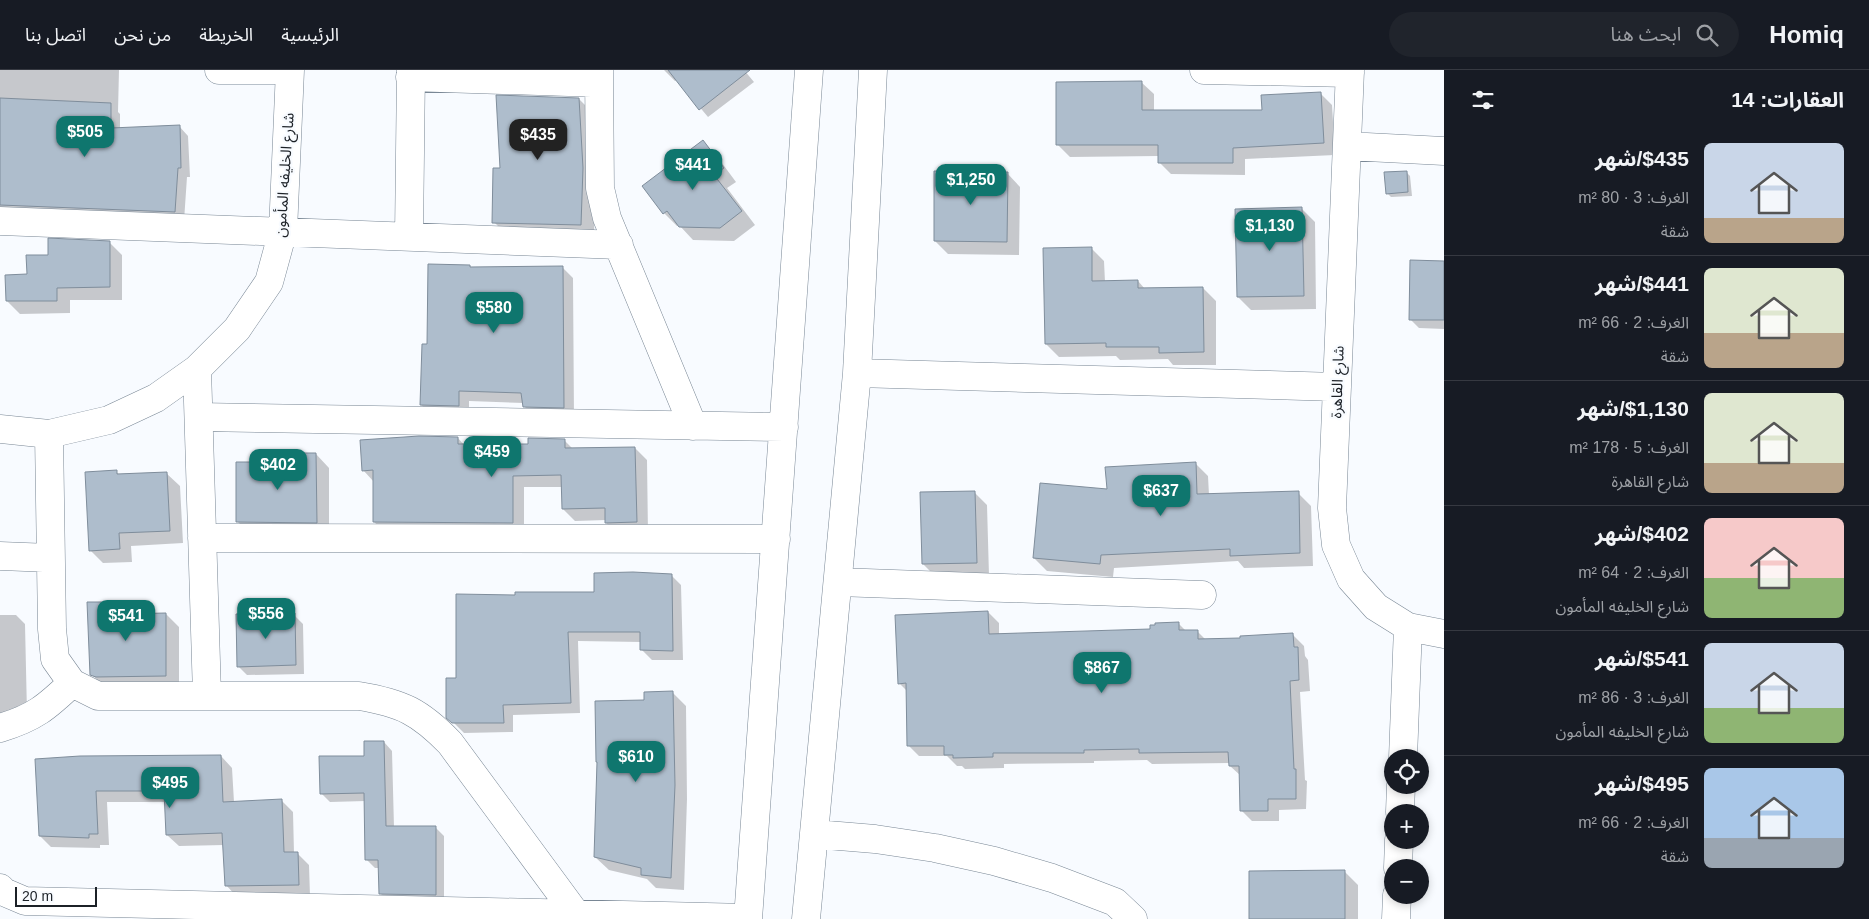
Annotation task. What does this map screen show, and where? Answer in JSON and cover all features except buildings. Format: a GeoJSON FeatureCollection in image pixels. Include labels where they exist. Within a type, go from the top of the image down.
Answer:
{"type":"FeatureCollection","features":[{"type":"Feature","properties":{"kind":"street"},"geometry":{"type":"LineString","coordinates":[[219,70],[290,70]]}},
{"type":"Feature","properties":{"kind":"street","name":"شارع الخليفه المأمون"},"geometry":{"type":"LineString","coordinates":[[0,429],[49,434],[109,420],[156,398],[197,369],[237,329],[269,282],[283,231],[290,70]]}},
{"type":"Feature","properties":{"kind":"street"},"geometry":{"type":"LineString","coordinates":[[0,888],[4,892],[25,901],[748,918],[809,70]]}},
{"type":"Feature","properties":{"kind":"street"},"geometry":{"type":"LineString","coordinates":[[806,919],[857,373],[873,70]]}},
{"type":"Feature","properties":{"kind":"street"},"geometry":{"type":"LineString","coordinates":[[1204,70],[1350,72]]}},
{"type":"Feature","properties":{"kind":"street","name":"شارع القاهرة"},"geometry":{"type":"LineString","coordinates":[[1350,72],[1332,508],[1336,545],[1351,579],[1376,607],[1408,627],[1444,634]]}},
{"type":"Feature","properties":{"kind":"street"},"geometry":{"type":"LineString","coordinates":[[409,236],[410,73],[599,77],[600,188],[607,218],[693,426]]}},
{"type":"Feature","properties":{"kind":"street"},"geometry":{"type":"LineString","coordinates":[[1347,146],[1444,151]]}},
{"type":"Feature","properties":{"kind":"street"},"geometry":{"type":"LineString","coordinates":[[0,221],[619,245]]}},
{"type":"Feature","properties":{"kind":"street"},"geometry":{"type":"LineString","coordinates":[[197,369],[206,695]]}},
{"type":"Feature","properties":{"kind":"street"},"geometry":{"type":"LineString","coordinates":[[857,373],[1337,386]]}},
{"type":"Feature","properties":{"kind":"street"},"geometry":{"type":"LineString","coordinates":[[198,417],[784,427]]}},
{"type":"Feature","properties":{"kind":"street"},"geometry":{"type":"LineString","coordinates":[[49,434],[52,629],[55,659],[72,683],[98,696],[359,696],[385,700],[410,709],[431,724],[450,743],[576,914]]}},
{"type":"Feature","properties":{"kind":"street"},"geometry":{"type":"LineString","coordinates":[[202,538],[776,539]]}},
{"type":"Feature","properties":{"kind":"street"},"geometry":{"type":"LineString","coordinates":[[0,556],[50,558]]}},
{"type":"Feature","properties":{"kind":"street"},"geometry":{"type":"LineString","coordinates":[[838,582],[1202,595]]}},
{"type":"Feature","properties":{"kind":"street"},"geometry":{"type":"LineString","coordinates":[[1402,749],[1408,627]]}},
{"type":"Feature","properties":{"kind":"street"},"geometry":{"type":"LineString","coordinates":[[0,728],[21,722],[49,706],[72,683]]}},
{"type":"Feature","properties":{"kind":"street"},"geometry":{"type":"LineString","coordinates":[[815,834],[875,839],[935,848],[994,861],[1052,878],[1115,902],[1133,919]]}},
{"type":"Feature","properties":{"kind":"street"},"geometry":{"type":"LineString","coordinates":[[1396,919],[1397,904]]}}]}
